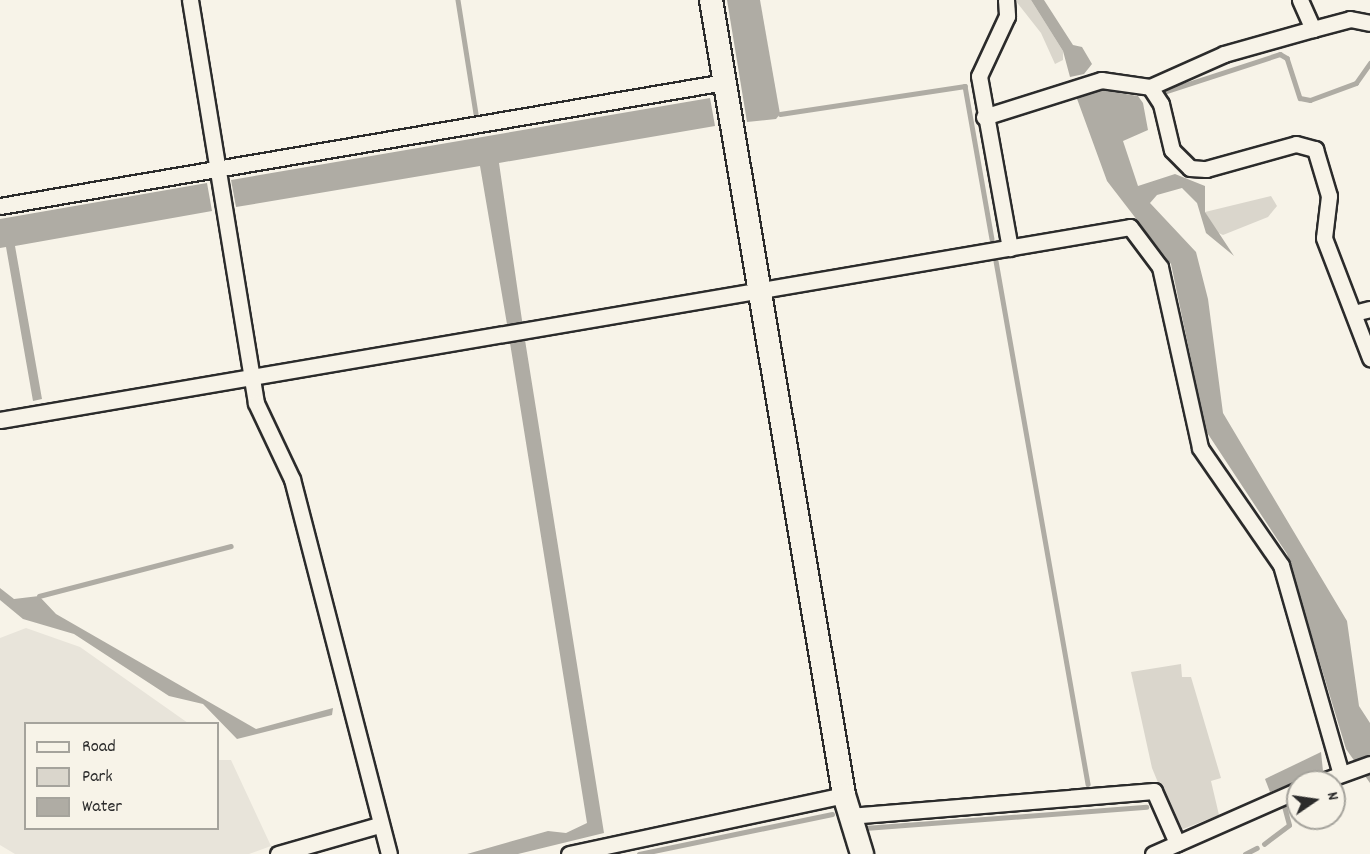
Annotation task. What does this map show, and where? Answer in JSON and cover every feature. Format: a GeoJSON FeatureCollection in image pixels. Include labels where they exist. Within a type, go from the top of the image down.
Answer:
{"type":"FeatureCollection","features":[{"type":"Feature","properties":{"kind":"street"},"geometry":{"type":"LineString","coordinates":[[190,0],[251,379],[304,518],[379,825],[389,854]]}},
{"type":"Feature","properties":{"kind":"street"},"geometry":{"type":"LineString","coordinates":[[711,0],[762,291],[847,805],[862,854]]}},
{"type":"Feature","properties":{"kind":"street"},"geometry":{"type":"LineString","coordinates":[[1006,0],[1007,16],[979,76],[984,117],[1010,248]]}},
{"type":"Feature","properties":{"kind":"street"},"geometry":{"type":"LineString","coordinates":[[1300,0],[1313,29]]}},
{"type":"Feature","properties":{"kind":"street"},"geometry":{"type":"LineString","coordinates":[[984,117],[1101,80],[1150,87],[1224,54],[1350,19],[1370,23]]}},
{"type":"Feature","properties":{"kind":"street"},"geometry":{"type":"LineString","coordinates":[[0,206],[725,82]]}},
{"type":"Feature","properties":{"kind":"street"},"geometry":{"type":"LineString","coordinates":[[1150,87],[1172,150],[1190,168],[1206,169],[1296,144],[1316,149],[1329,196],[1324,238],[1370,358]]}},
{"type":"Feature","properties":{"kind":"street"},"geometry":{"type":"LineString","coordinates":[[0,420],[1010,248],[1118,225],[1139,234],[1156,257],[1195,435],[1281,566],[1347,772],[1370,764]]}},
{"type":"Feature","properties":{"kind":"street"},"geometry":{"type":"LineString","coordinates":[[1354,313],[1370,309]]}},
{"type":"Feature","properties":{"kind":"street"},"geometry":{"type":"LineString","coordinates":[[568,854],[847,805],[1154,791],[1177,843]]}},
{"type":"Feature","properties":{"kind":"street"},"geometry":{"type":"LineString","coordinates":[[1153,854],[1286,795]]}},
{"type":"Feature","properties":{"kind":"street"},"geometry":{"type":"LineString","coordinates":[[278,854],[379,825]]}},
{"type":"Feature","properties":{"kind":"shaded area"},"geometry":{"type":"Polygon","coordinates":[[[26,628],[80,647],[187,722],[24,722],[24,830],[219,830],[219,760],[231,760],[271,846],[249,854],[15,854],[0,845],[0,638],[26,628]]]}},
{"type":"Feature","properties":{"kind":"green space"},"geometry":{"type":"Polygon","coordinates":[[[1015,0],[1031,0],[1063,51],[1063,60],[1055,64],[1041,33],[1015,0]]]}},
{"type":"Feature","properties":{"kind":"green space"},"geometry":{"type":"Polygon","coordinates":[[[1271,196],[1277,206],[1268,217],[1223,235],[1214,231],[1205,212],[1271,196]]]}},
{"type":"Feature","properties":{"kind":"green space"},"geometry":{"type":"Polygon","coordinates":[[[1181,664],[1182,677],[1191,677],[1221,778],[1211,781],[1219,815],[1178,831],[1152,768],[1131,672],[1181,664]]]}},
{"type":"Feature","properties":{"kind":"water"},"geometry":{"type":"Polygon","coordinates":[[[727,0],[760,0],[780,114],[776,119],[747,122],[727,0]]]}},
{"type":"Feature","properties":{"kind":"water"},"geometry":{"type":"Polygon","coordinates":[[[1031,0],[1044,0],[1073,45],[1082,47],[1092,64],[1084,74],[1070,77],[1063,51],[1031,0]]]}},
{"type":"Feature","properties":{"kind":"water"},"geometry":{"type":"Polygon","coordinates":[[[1101,90],[1138,96],[1143,103],[1148,130],[1123,141],[1138,186],[1175,174],[1205,186],[1205,212],[1234,256],[1206,233],[1197,203],[1182,188],[1157,195],[1150,203],[1196,252],[1208,299],[1223,413],[1347,621],[1359,706],[1370,723],[1370,783],[1346,749],[1287,554],[1206,431],[1171,264],[1107,181],[1076,96],[1101,90]]]}},
{"type":"Feature","properties":{"kind":"water"},"geometry":{"type":"Polygon","coordinates":[[[710,98],[715,126],[499,163],[523,327],[508,330],[480,166],[236,207],[231,180],[710,98]]]}},
{"type":"Feature","properties":{"kind":"water"},"geometry":{"type":"Polygon","coordinates":[[[207,183],[212,211],[15,246],[42,399],[33,401],[6,247],[0,248],[0,219],[207,183]]]}},
{"type":"Feature","properties":{"kind":"water"},"geometry":{"type":"Polygon","coordinates":[[[525,340],[604,833],[518,854],[467,854],[548,831],[566,833],[587,823],[510,343],[525,340]]]}},
{"type":"Feature","properties":{"kind":"water"},"geometry":{"type":"Polygon","coordinates":[[[0,588],[14,599],[39,596],[56,614],[256,729],[333,708],[332,715],[237,739],[203,704],[169,696],[74,634],[23,619],[0,600],[0,588]]]}},
{"type":"Feature","properties":{"kind":"water"},"geometry":{"type":"Polygon","coordinates":[[[1321,752],[1323,770],[1286,770],[1286,786],[1270,792],[1265,779],[1321,752]]]}},
{"type":"Feature","properties":{"kind":"waterway"},"geometry":{"type":"LineString","coordinates":[[458,0],[476,114]]}},
{"type":"Feature","properties":{"kind":"waterway"},"geometry":{"type":"LineString","coordinates":[[1164,92],[1280,54],[1287,58],[1300,98],[1310,100],[1356,83],[1370,63]]}},
{"type":"Feature","properties":{"kind":"waterway"},"geometry":{"type":"LineString","coordinates":[[780,114],[965,86],[992,239]]}},
{"type":"Feature","properties":{"kind":"waterway"},"geometry":{"type":"LineString","coordinates":[[996,261],[1088,784]]}},
{"type":"Feature","properties":{"kind":"waterway"},"geometry":{"type":"LineString","coordinates":[[39,596],[231,546]]}},
{"type":"Feature","properties":{"kind":"waterway"},"geometry":{"type":"LineString","coordinates":[[1264,844],[1289,825],[1284,806]]}},
{"type":"Feature","properties":{"kind":"waterway"},"geometry":{"type":"LineString","coordinates":[[865,828],[1146,807]]}},
{"type":"Feature","properties":{"kind":"waterway"},"geometry":{"type":"LineString","coordinates":[[639,854],[832,814]]}},
{"type":"Feature","properties":{"kind":"waterway"},"geometry":{"type":"LineString","coordinates":[[1245,854],[1257,848]]}}]}
